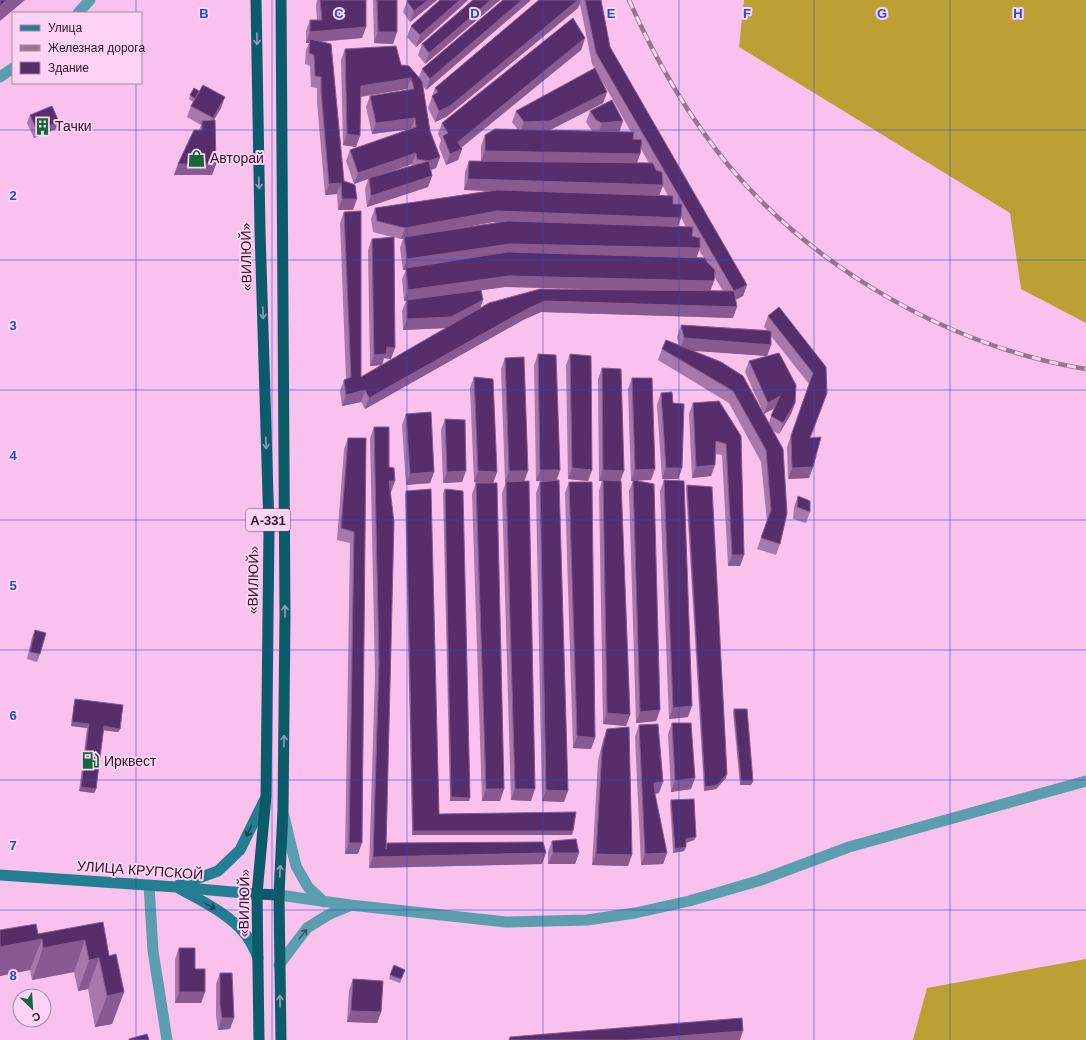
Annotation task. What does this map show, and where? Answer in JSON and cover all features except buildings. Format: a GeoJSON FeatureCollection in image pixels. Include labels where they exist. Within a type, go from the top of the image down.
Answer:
{"type":"FeatureCollection","features":[{"type":"Feature","properties":{"kind":"highway","name":"«ВИЛЮЙ»"},"geometry":{"type":"LineString","coordinates":[[256,0],[268,529],[266,796],[257,894],[259,1040]]}},
{"type":"Feature","properties":{"kind":"highway","name":"А-331"},"geometry":{"type":"LineString","coordinates":[[281,0],[285,615],[283,810],[279,896],[281,1040]]}},
{"type":"Feature","properties":{"kind":"highway","name":"УЛИЦА КРУПСКОЙ"},"geometry":{"type":"LineString","coordinates":[[257,894],[279,896]]}},
{"type":"Feature","properties":{"kind":"main road"},"geometry":{"type":"LineString","coordinates":[[176,887],[218,871],[240,850],[266,796]]}},
{"type":"Feature","properties":{"kind":"main road","name":"УЛИЦА КРУПСКОЙ"},"geometry":{"type":"LineString","coordinates":[[0,875],[257,894]]}},
{"type":"Feature","properties":{"kind":"main road"},"geometry":{"type":"LineString","coordinates":[[176,887],[217,910],[236,923],[248,937],[258,958]]}},
{"type":"Feature","properties":{"kind":"street"},"geometry":{"type":"LineString","coordinates":[[79,12],[90,0]]}},
{"type":"Feature","properties":{"kind":"street"},"geometry":{"type":"LineString","coordinates":[[0,77],[12,69]]}},
{"type":"Feature","properties":{"kind":"street"},"geometry":{"type":"LineString","coordinates":[[279,896],[506,922],[587,920],[635,913],[689,901],[758,881],[850,847],[1086,781]]}},
{"type":"Feature","properties":{"kind":"street"},"geometry":{"type":"LineString","coordinates":[[283,810],[296,866],[308,887],[324,902]]}},
{"type":"Feature","properties":{"kind":"street"},"geometry":{"type":"LineString","coordinates":[[149,885],[154,951],[167,1040]]}},
{"type":"Feature","properties":{"kind":"street"},"geometry":{"type":"LineString","coordinates":[[279,965],[307,928],[328,915],[350,905]]}},
{"type":"Feature","properties":{"kind":"shaded area"},"geometry":{"type":"Polygon","coordinates":[[[744,0],[1086,0],[1086,323],[1021,289],[1010,213],[739,47],[744,0]]]}},
{"type":"Feature","properties":{"kind":"shaded area"},"geometry":{"type":"Polygon","coordinates":[[[1086,959],[1086,1040],[913,1040],[927,988],[1086,959]]]}},
{"type":"Feature","properties":{"kind":"railway"},"geometry":{"type":"LineString","coordinates":[[629,0],[650,44],[673,86],[714,147],[729,166],[764,204],[803,239],[845,271],[890,299],[937,323],[986,343],[1036,358],[1086,369]]}},
{"type":"Feature","properties":{"kind":"place","name":"Тачки"},"geometry":{"type":"Point","coordinates":[42,126]}},
{"type":"Feature","properties":{"kind":"place","name":"Авторай"},"geometry":{"type":"Point","coordinates":[197,158]}},
{"type":"Feature","properties":{"kind":"place","name":"Ирквест"},"geometry":{"type":"Point","coordinates":[91,761]}}]}
